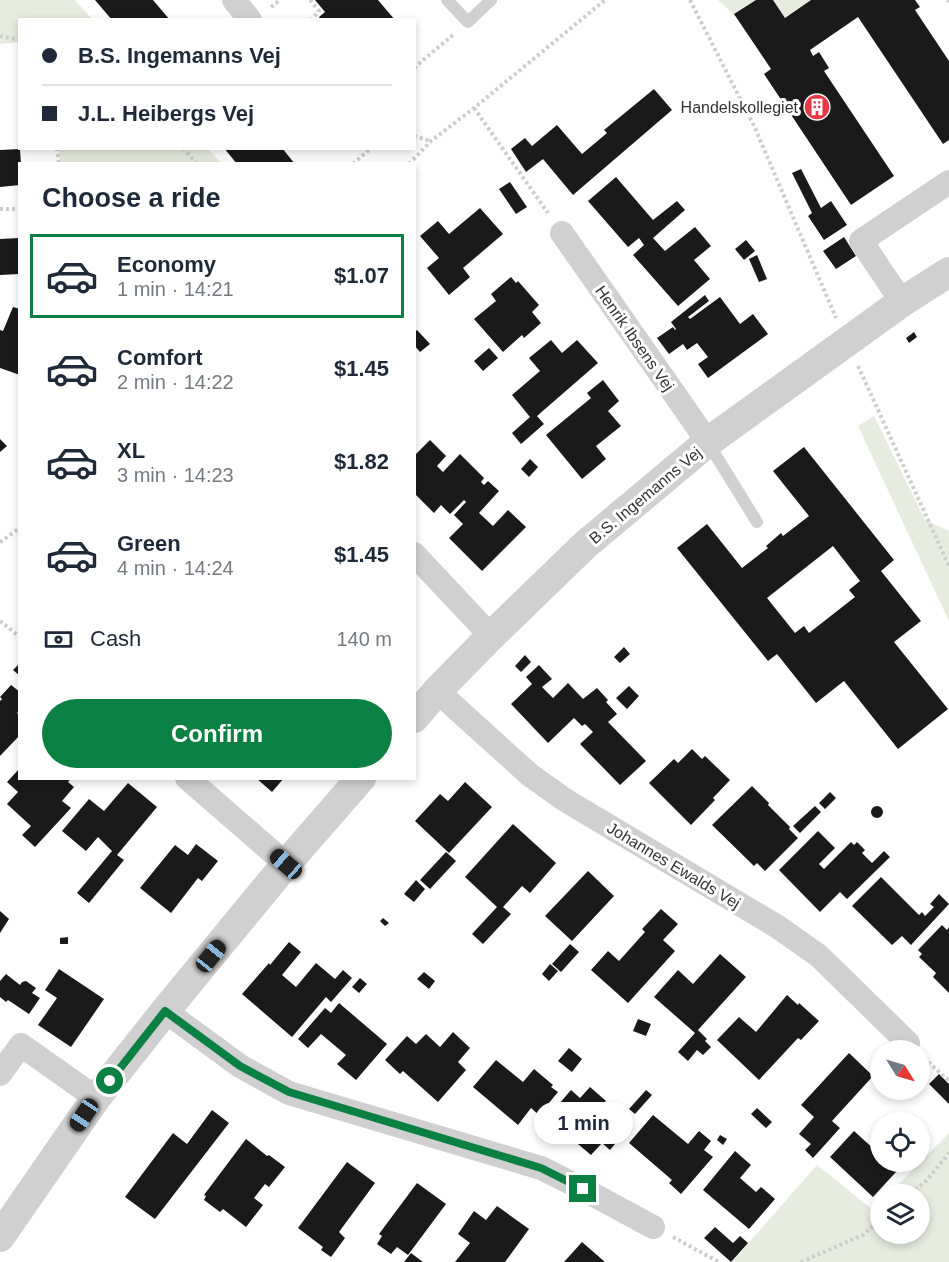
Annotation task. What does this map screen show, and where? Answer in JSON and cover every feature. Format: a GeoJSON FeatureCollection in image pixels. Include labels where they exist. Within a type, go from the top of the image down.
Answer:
{"type":"FeatureCollection","features":[{"type":"Feature","properties":{"kind":"street"},"geometry":{"type":"LineString","coordinates":[[234,0],[248,18]]}},
{"type":"Feature","properties":{"kind":"street"},"geometry":{"type":"LineString","coordinates":[[902,302],[861,241],[949,182]]}},
{"type":"Feature","properties":{"kind":"street","name":"Henrik Ibsens Vej"},"geometry":{"type":"LineString","coordinates":[[562,233],[708,442]]}},
{"type":"Feature","properties":{"kind":"street","name":"B.S. Ingemanns Vej"},"geometry":{"type":"LineString","coordinates":[[416,716],[491,636],[585,545],[708,442],[902,302],[949,272]]}},
{"type":"Feature","properties":{"kind":"street"},"geometry":{"type":"LineString","coordinates":[[416,556],[491,636]]}},
{"type":"Feature","properties":{"kind":"street","name":"Johannes Ewalds Vej"},"geometry":{"type":"LineString","coordinates":[[437,691],[530,775],[565,800],[778,927],[819,956],[906,1040]]}},
{"type":"Feature","properties":{"kind":"street"},"geometry":{"type":"LineString","coordinates":[[189,780],[286,864]]}},
{"type":"Feature","properties":{"kind":"street"},"geometry":{"type":"LineString","coordinates":[[0,1237],[96,1098],[286,864],[359,780]]}},
{"type":"Feature","properties":{"kind":"street"},"geometry":{"type":"LineString","coordinates":[[165,1011],[240,1066],[289,1092],[541,1168],[653,1227]]}},
{"type":"Feature","properties":{"kind":"street"},"geometry":{"type":"LineString","coordinates":[[0,1074],[21,1045],[96,1098]]}},
{"type":"Feature","properties":{"kind":"lane"},"geometry":{"type":"LineString","coordinates":[[447,0],[468,22],[490,0]]}},
{"type":"Feature","properties":{"kind":"lane"},"geometry":{"type":"LineString","coordinates":[[708,442],[757,522]]}},
{"type":"Feature","properties":{"kind":"path"},"geometry":{"type":"LineString","coordinates":[[310,0],[319,11],[313,18]]}},
{"type":"Feature","properties":{"kind":"path"},"geometry":{"type":"LineString","coordinates":[[597,0],[598,6]]}},
{"type":"Feature","properties":{"kind":"path"},"geometry":{"type":"LineString","coordinates":[[411,162],[431,141],[605,0]]}},
{"type":"Feature","properties":{"kind":"path"},"geometry":{"type":"LineString","coordinates":[[690,0],[755,128],[847,342],[948,559],[949,566]]}},
{"type":"Feature","properties":{"kind":"path"},"geometry":{"type":"LineString","coordinates":[[416,66],[468,22]]}},
{"type":"Feature","properties":{"kind":"path"},"geometry":{"type":"LineString","coordinates":[[0,36],[18,40]]}},
{"type":"Feature","properties":{"kind":"path"},"geometry":{"type":"LineString","coordinates":[[474,108],[562,233]]}},
{"type":"Feature","properties":{"kind":"path"},"geometry":{"type":"LineString","coordinates":[[416,137],[431,141]]}},
{"type":"Feature","properties":{"kind":"path"},"geometry":{"type":"LineString","coordinates":[[185,150],[195,162]]}},
{"type":"Feature","properties":{"kind":"path"},"geometry":{"type":"LineString","coordinates":[[355,162],[369,150]]}},
{"type":"Feature","properties":{"kind":"path"},"geometry":{"type":"LineString","coordinates":[[0,209],[18,209]]}},
{"type":"Feature","properties":{"kind":"path"},"geometry":{"type":"LineString","coordinates":[[0,542],[18,529]]}},
{"type":"Feature","properties":{"kind":"path"},"geometry":{"type":"LineString","coordinates":[[0,621],[18,635]]}},
{"type":"Feature","properties":{"kind":"path"},"geometry":{"type":"LineString","coordinates":[[930,1063],[949,1081]]}},
{"type":"Feature","properties":{"kind":"path"},"geometry":{"type":"LineString","coordinates":[[922,1184],[949,1153]]}},
{"type":"Feature","properties":{"kind":"path"},"geometry":{"type":"LineString","coordinates":[[653,1227],[719,1262]]}},
{"type":"Feature","properties":{"kind":"path"},"geometry":{"type":"LineString","coordinates":[[801,1262],[862,1235],[870,1228]]}},
{"type":"Feature","properties":{"kind":"shaded area"},"geometry":{"type":"Polygon","coordinates":[[[0,0],[75,0],[91,18],[18,18],[18,42],[0,44],[0,0]]]}},
{"type":"Feature","properties":{"kind":"shaded area"},"geometry":{"type":"Polygon","coordinates":[[[718,0],[761,0],[736,17],[718,0]]]}},
{"type":"Feature","properties":{"kind":"shaded area"},"geometry":{"type":"Polygon","coordinates":[[[773,0],[811,0],[785,18],[773,0]]]}},
{"type":"Feature","properties":{"kind":"shaded area"},"geometry":{"type":"Polygon","coordinates":[[[59,150],[209,150],[220,162],[60,162],[59,150]]]}},
{"type":"Feature","properties":{"kind":"shaded area"},"geometry":{"type":"Polygon","coordinates":[[[874,416],[925,520],[949,531],[949,621],[858,426],[874,416]]]}},
{"type":"Feature","properties":{"kind":"shaded area"},"geometry":{"type":"Polygon","coordinates":[[[949,1133],[949,1262],[732,1262],[817,1165],[870,1208],[870,1244],[930,1244],[930,1184],[899,1184],[911,1172],[930,1172],[930,1152],[949,1133]]]}},
{"type":"Feature","properties":{"kind":"building"},"geometry":{"type":"Polygon","coordinates":[[[95,0],[153,0],[168,18],[110,18],[95,0]]]}},
{"type":"Feature","properties":{"kind":"building"},"geometry":{"type":"Polygon","coordinates":[[[315,0],[378,0],[393,18],[320,18],[325,12],[315,0]]]}},
{"type":"Feature","properties":{"kind":"building","name":"Handelskollegiet"},"geometry":{"type":"Polygon","coordinates":[[[756,0],[773,0],[785,18],[811,0],[915,0],[920,7],[915,10],[949,61],[949,140],[943,144],[858,17],[810,50],[813,56],[819,52],[829,68],[824,71],[894,176],[851,205],[764,74],[771,69],[734,14],[756,0]]]}},
{"type":"Feature","properties":{"kind":"building"},"geometry":{"type":"Polygon","coordinates":[[[654,89],[672,110],[573,195],[543,159],[526,172],[511,149],[525,138],[532,146],[557,125],[582,154],[607,133],[604,130],[654,89]]]}},
{"type":"Feature","properties":{"kind":"building"},"geometry":{"type":"Polygon","coordinates":[[[0,150],[20,150],[18,185],[0,187],[0,150]]]}},
{"type":"Feature","properties":{"kind":"building"},"geometry":{"type":"Polygon","coordinates":[[[226,150],[284,150],[293,162],[235,162],[226,150]]]}},
{"type":"Feature","properties":{"kind":"building"},"geometry":{"type":"Polygon","coordinates":[[[801,169],[821,208],[831,201],[847,225],[824,240],[808,216],[812,213],[792,173],[801,169]]]}},
{"type":"Feature","properties":{"kind":"building"},"geometry":{"type":"Polygon","coordinates":[[[616,177],[653,220],[677,201],[685,210],[653,238],[665,251],[695,227],[711,246],[694,260],[710,279],[678,306],[633,255],[644,245],[639,238],[628,247],[588,201],[616,177]]]}},
{"type":"Feature","properties":{"kind":"building"},"geometry":{"type":"Polygon","coordinates":[[[510,182],[527,207],[516,214],[499,189],[510,182]]]}},
{"type":"Feature","properties":{"kind":"building"},"geometry":{"type":"Polygon","coordinates":[[[480,208],[503,234],[463,268],[470,277],[449,295],[427,268],[439,258],[420,236],[438,221],[449,234],[480,208]]]}},
{"type":"Feature","properties":{"kind":"building"},"geometry":{"type":"Polygon","coordinates":[[[844,237],[856,256],[836,269],[823,251],[844,237]]]}},
{"type":"Feature","properties":{"kind":"building"},"geometry":{"type":"Polygon","coordinates":[[[18,238],[18,274],[0,275],[0,239],[18,238]]]}},
{"type":"Feature","properties":{"kind":"building"},"geometry":{"type":"Polygon","coordinates":[[[746,240],[755,251],[744,260],[735,249],[746,240]]]}},
{"type":"Feature","properties":{"kind":"building"},"geometry":{"type":"Polygon","coordinates":[[[757,255],[767,279],[759,282],[749,259],[757,255]]]}},
{"type":"Feature","properties":{"kind":"building"},"geometry":{"type":"Polygon","coordinates":[[[511,277],[516,283],[518,281],[539,305],[532,312],[541,323],[524,338],[522,335],[503,352],[474,319],[496,301],[491,294],[511,277]]]}},
{"type":"Feature","properties":{"kind":"building"},"geometry":{"type":"Polygon","coordinates":[[[705,295],[709,301],[688,317],[690,319],[720,297],[740,324],[753,314],[768,334],[708,378],[698,364],[708,357],[697,343],[687,350],[683,344],[669,354],[657,338],[673,327],[675,330],[671,322],[705,295]]]}},
{"type":"Feature","properties":{"kind":"building"},"geometry":{"type":"Polygon","coordinates":[[[13,307],[18,308],[18,374],[0,368],[0,330],[3,331],[13,307]]]}},
{"type":"Feature","properties":{"kind":"building"},"geometry":{"type":"Polygon","coordinates":[[[416,331],[430,344],[420,352],[416,347],[416,331]]]}},
{"type":"Feature","properties":{"kind":"building"},"geometry":{"type":"Polygon","coordinates":[[[914,332],[917,337],[909,343],[906,338],[914,332]]]}},
{"type":"Feature","properties":{"kind":"building"},"geometry":{"type":"Polygon","coordinates":[[[551,340],[562,353],[577,340],[598,363],[537,416],[544,424],[521,444],[512,433],[530,417],[512,395],[540,371],[529,358],[551,340]]]}},
{"type":"Feature","properties":{"kind":"building"},"geometry":{"type":"Polygon","coordinates":[[[489,348],[498,358],[483,371],[474,361],[489,348]]]}},
{"type":"Feature","properties":{"kind":"building"},"geometry":{"type":"Polygon","coordinates":[[[603,380],[619,401],[608,411],[621,426],[596,446],[606,459],[582,479],[546,435],[591,398],[587,393],[603,380]]]}},
{"type":"Feature","properties":{"kind":"building"},"geometry":{"type":"Polygon","coordinates":[[[0,439],[7,446],[0,452],[0,439]]]}},
{"type":"Feature","properties":{"kind":"building"},"geometry":{"type":"Polygon","coordinates":[[[430,440],[446,456],[437,466],[443,472],[460,454],[484,478],[481,482],[484,485],[488,481],[499,491],[479,513],[493,526],[508,510],[526,527],[482,571],[449,538],[463,524],[454,515],[466,502],[464,500],[450,514],[441,505],[434,513],[416,495],[416,454],[430,440]]]}},
{"type":"Feature","properties":{"kind":"building"},"geometry":{"type":"Polygon","coordinates":[[[804,447],[894,560],[881,571],[921,621],[894,642],[948,709],[898,749],[844,681],[816,703],[777,654],[768,661],[677,548],[707,524],[742,568],[768,548],[766,546],[781,533],[783,536],[809,516],[773,471],[804,447]],[[833,546],[767,598],[795,633],[804,626],[809,633],[855,597],[849,590],[860,581],[833,546]]]}},
{"type":"Feature","properties":{"kind":"building"},"geometry":{"type":"Polygon","coordinates":[[[530,459],[538,467],[529,477],[521,469],[530,459]]]}},
{"type":"Feature","properties":{"kind":"building"},"geometry":{"type":"Polygon","coordinates":[[[624,647],[630,654],[620,663],[614,657],[624,647]]]}},
{"type":"Feature","properties":{"kind":"building"},"geometry":{"type":"Polygon","coordinates":[[[525,655],[531,662],[521,672],[515,666],[525,655]]]}},
{"type":"Feature","properties":{"kind":"building"},"geometry":{"type":"Polygon","coordinates":[[[18,665],[18,674],[13,670],[18,665]]]}},
{"type":"Feature","properties":{"kind":"building"},"geometry":{"type":"Polygon","coordinates":[[[539,665],[552,679],[542,687],[553,698],[568,683],[583,699],[597,688],[608,700],[606,702],[617,714],[608,722],[646,761],[620,785],[580,744],[593,732],[585,724],[582,726],[574,718],[548,743],[511,704],[532,684],[526,677],[539,665]]]}},
{"type":"Feature","properties":{"kind":"building"},"geometry":{"type":"Polygon","coordinates":[[[11,685],[18,690],[18,737],[0,756],[0,701],[2,699],[0,697],[11,685]]]}},
{"type":"Feature","properties":{"kind":"building"},"geometry":{"type":"Polygon","coordinates":[[[629,686],[639,696],[627,709],[616,698],[629,686]]]}},
{"type":"Feature","properties":{"kind":"building"},"geometry":{"type":"Polygon","coordinates":[[[692,749],[702,759],[705,756],[730,780],[691,825],[649,783],[674,759],[678,763],[692,749]]]}},
{"type":"Feature","properties":{"kind":"building"},"geometry":{"type":"Polygon","coordinates":[[[18,770],[18,780],[70,780],[68,782],[74,787],[62,801],[71,808],[35,847],[22,835],[31,826],[7,804],[18,792],[7,782],[18,770]]]}},
{"type":"Feature","properties":{"kind":"building"},"geometry":{"type":"Polygon","coordinates":[[[258,780],[282,780],[272,792],[258,780]]]}},
{"type":"Feature","properties":{"kind":"building"},"geometry":{"type":"Polygon","coordinates":[[[465,782],[492,807],[449,853],[415,821],[440,794],[448,801],[465,782]]]}},
{"type":"Feature","properties":{"kind":"building"},"geometry":{"type":"Polygon","coordinates":[[[128,783],[157,807],[117,855],[124,860],[89,903],[77,893],[112,851],[98,837],[86,851],[62,831],[89,799],[104,811],[128,783]]]}},
{"type":"Feature","properties":{"kind":"building"},"geometry":{"type":"Polygon","coordinates":[[[752,786],[798,838],[765,871],[757,863],[754,866],[712,825],[752,786]]]}},
{"type":"Feature","properties":{"kind":"building"},"geometry":{"type":"Polygon","coordinates":[[[830,792],[836,798],[825,809],[819,803],[830,792]]]}},
{"type":"Feature","properties":{"kind":"building"},"geometry":{"type":"Polygon","coordinates":[[[815,806],[821,812],[800,833],[793,826],[815,806]]]}},
{"type":"Feature","properties":{"kind":"building"},"geometry":{"type":"Polygon","coordinates":[[[879,806],[882,807],[882,817],[875,818],[872,817],[871,810],[872,807],[879,806]]]}},
{"type":"Feature","properties":{"kind":"building"},"geometry":{"type":"Polygon","coordinates":[[[513,824],[556,863],[530,893],[522,886],[503,907],[511,914],[483,944],[472,934],[497,907],[465,877],[513,824]]]}},
{"type":"Feature","properties":{"kind":"building"},"geometry":{"type":"Polygon","coordinates":[[[818,831],[835,848],[819,864],[824,869],[851,842],[854,845],[857,842],[865,850],[862,853],[872,863],[884,851],[890,857],[847,899],[840,892],[820,912],[779,870],[818,831]]]}},
{"type":"Feature","properties":{"kind":"building"},"geometry":{"type":"Polygon","coordinates":[[[196,844],[218,861],[202,881],[198,878],[171,913],[140,888],[175,845],[188,855],[196,844]]]}},
{"type":"Feature","properties":{"kind":"building"},"geometry":{"type":"Polygon","coordinates":[[[446,852],[456,861],[430,889],[420,880],[446,852]]]}},
{"type":"Feature","properties":{"kind":"building"},"geometry":{"type":"Polygon","coordinates":[[[588,871],[614,896],[572,941],[545,916],[588,871]]]}},
{"type":"Feature","properties":{"kind":"building"},"geometry":{"type":"Polygon","coordinates":[[[881,877],[919,915],[922,912],[925,916],[934,907],[930,904],[939,894],[949,904],[911,945],[902,936],[892,945],[852,906],[881,877]]]}},
{"type":"Feature","properties":{"kind":"building"},"geometry":{"type":"Polygon","coordinates":[[[416,880],[425,889],[414,902],[404,894],[416,880]]]}},
{"type":"Feature","properties":{"kind":"building"},"geometry":{"type":"Polygon","coordinates":[[[661,909],[678,924],[663,940],[675,951],[628,1003],[591,970],[608,951],[619,961],[645,932],[642,929],[661,909]]]}},
{"type":"Feature","properties":{"kind":"building"},"geometry":{"type":"Polygon","coordinates":[[[0,911],[9,919],[0,933],[0,911]]]}},
{"type":"Feature","properties":{"kind":"building"},"geometry":{"type":"Polygon","coordinates":[[[383,918],[389,923],[385,926],[380,921],[383,918]]]}},
{"type":"Feature","properties":{"kind":"building"},"geometry":{"type":"Polygon","coordinates":[[[942,925],[947,930],[949,927],[949,993],[933,977],[936,973],[919,957],[922,954],[918,950],[942,925]]]}},
{"type":"Feature","properties":{"kind":"building"},"geometry":{"type":"Polygon","coordinates":[[[68,937],[68,944],[60,944],[60,938],[68,937]]]}},
{"type":"Feature","properties":{"kind":"building"},"geometry":{"type":"Polygon","coordinates":[[[289,942],[301,952],[282,975],[296,987],[316,963],[335,979],[343,970],[352,978],[331,1002],[326,997],[292,1037],[242,994],[289,942]]]}},
{"type":"Feature","properties":{"kind":"building"},"geometry":{"type":"Polygon","coordinates":[[[570,944],[579,952],[561,972],[552,964],[570,944]]]}},
{"type":"Feature","properties":{"kind":"building"},"geometry":{"type":"Polygon","coordinates":[[[720,954],[746,977],[698,1030],[711,1047],[703,1055],[697,1050],[688,1061],[678,1052],[695,1033],[654,997],[678,970],[693,984],[720,954]]]}},
{"type":"Feature","properties":{"kind":"building"},"geometry":{"type":"Polygon","coordinates":[[[550,964],[558,971],[549,981],[542,974],[550,964]]]}},
{"type":"Feature","properties":{"kind":"building"},"geometry":{"type":"Polygon","coordinates":[[[59,969],[104,999],[71,1047],[38,1025],[57,998],[45,990],[59,969]]]}},
{"type":"Feature","properties":{"kind":"building"},"geometry":{"type":"Polygon","coordinates":[[[424,972],[435,981],[429,989],[417,979],[424,972]]]}},
{"type":"Feature","properties":{"kind":"building"},"geometry":{"type":"Polygon","coordinates":[[[6,974],[20,985],[26,981],[36,988],[32,993],[40,998],[29,1014],[0,997],[0,981],[6,974]]]}},
{"type":"Feature","properties":{"kind":"building"},"geometry":{"type":"Polygon","coordinates":[[[360,978],[367,984],[359,993],[352,987],[360,978]]]}},
{"type":"Feature","properties":{"kind":"building"},"geometry":{"type":"Polygon","coordinates":[[[787,995],[819,1021],[801,1040],[798,1038],[759,1080],[717,1040],[739,1017],[756,1032],[787,995]]]}},
{"type":"Feature","properties":{"kind":"building"},"geometry":{"type":"Polygon","coordinates":[[[339,1003],[387,1044],[356,1080],[337,1064],[346,1055],[321,1034],[308,1048],[298,1039],[325,1008],[331,1013],[339,1003]]]}},
{"type":"Feature","properties":{"kind":"building"},"geometry":{"type":"Polygon","coordinates":[[[638,1019],[651,1024],[646,1036],[633,1031],[638,1019]]]}},
{"type":"Feature","properties":{"kind":"building"},"geometry":{"type":"Polygon","coordinates":[[[453,1032],[470,1048],[458,1062],[466,1070],[438,1102],[403,1071],[400,1074],[385,1060],[407,1036],[416,1044],[426,1034],[440,1047],[453,1032]]]}},
{"type":"Feature","properties":{"kind":"building"},"geometry":{"type":"Polygon","coordinates":[[[569,1048],[582,1059],[572,1072],[558,1061],[569,1048]]]}},
{"type":"Feature","properties":{"kind":"building"},"geometry":{"type":"Polygon","coordinates":[[[849,1053],[870,1073],[870,1079],[832,1121],[840,1128],[813,1158],[805,1150],[811,1144],[799,1134],[814,1117],[801,1105],[849,1053]]]}},
{"type":"Feature","properties":{"kind":"building"},"geometry":{"type":"Polygon","coordinates":[[[496,1060],[523,1082],[534,1069],[553,1085],[551,1087],[558,1092],[539,1115],[531,1108],[518,1125],[473,1087],[496,1060]]]}},
{"type":"Feature","properties":{"kind":"building"},"geometry":{"type":"Polygon","coordinates":[[[939,1074],[949,1084],[949,1104],[930,1085],[939,1074]]]}},
{"type":"Feature","properties":{"kind":"building"},"geometry":{"type":"Polygon","coordinates":[[[590,1087],[606,1101],[597,1111],[612,1125],[620,1117],[630,1126],[610,1150],[602,1143],[591,1155],[547,1118],[571,1090],[580,1098],[590,1087]]]}},
{"type":"Feature","properties":{"kind":"building"},"geometry":{"type":"Polygon","coordinates":[[[646,1090],[652,1095],[635,1114],[629,1109],[646,1090]]]}},
{"type":"Feature","properties":{"kind":"building"},"geometry":{"type":"Polygon","coordinates":[[[757,1108],[772,1122],[766,1128],[751,1114],[757,1108]]]}},
{"type":"Feature","properties":{"kind":"building"},"geometry":{"type":"Polygon","coordinates":[[[212,1110],[229,1123],[155,1219],[125,1197],[173,1133],[187,1144],[212,1110]]]}},
{"type":"Feature","properties":{"kind":"building"},"geometry":{"type":"Polygon","coordinates":[[[653,1115],[688,1144],[699,1131],[711,1141],[704,1150],[713,1157],[681,1194],[669,1183],[672,1180],[629,1143],[653,1115]]]}},
{"type":"Feature","properties":{"kind":"building"},"geometry":{"type":"Polygon","coordinates":[[[854,1131],[870,1145],[870,1172],[896,1172],[885,1184],[870,1184],[870,1194],[830,1157],[854,1131]]]}},
{"type":"Feature","properties":{"kind":"building"},"geometry":{"type":"Polygon","coordinates":[[[720,1135],[727,1139],[723,1145],[717,1140],[720,1135]]]}},
{"type":"Feature","properties":{"kind":"building"},"geometry":{"type":"Polygon","coordinates":[[[246,1139],[285,1167],[269,1187],[265,1184],[254,1198],[263,1205],[246,1227],[223,1209],[220,1212],[204,1200],[206,1196],[204,1195],[246,1139]]]}},
{"type":"Feature","properties":{"kind":"building"},"geometry":{"type":"Polygon","coordinates":[[[735,1151],[751,1165],[740,1178],[756,1192],[761,1187],[775,1199],[749,1229],[703,1190],[735,1151]]]}},
{"type":"Feature","properties":{"kind":"building"},"geometry":{"type":"Polygon","coordinates":[[[347,1162],[375,1183],[339,1232],[345,1238],[331,1257],[321,1250],[323,1247],[298,1228],[347,1162]]]}},
{"type":"Feature","properties":{"kind":"building"},"geometry":{"type":"Polygon","coordinates":[[[417,1183],[446,1204],[408,1255],[397,1247],[391,1254],[377,1244],[382,1236],[379,1234],[417,1183]]]}},
{"type":"Feature","properties":{"kind":"building"},"geometry":{"type":"Polygon","coordinates":[[[497,1206],[529,1229],[505,1262],[455,1262],[470,1243],[458,1234],[474,1211],[486,1220],[497,1206]]]}},
{"type":"Feature","properties":{"kind":"building"},"geometry":{"type":"Polygon","coordinates":[[[715,1227],[733,1243],[740,1236],[748,1243],[731,1262],[704,1238],[715,1227]]]}},
{"type":"Feature","properties":{"kind":"building"},"geometry":{"type":"Polygon","coordinates":[[[582,1242],[605,1262],[564,1262],[582,1242]]]}},
{"type":"Feature","properties":{"kind":"building"},"geometry":{"type":"Polygon","coordinates":[[[411,1253],[423,1262],[404,1262],[411,1253]]]}},
{"type":"Feature","properties":{"kind":"place","name":"Handelskollegiet"},"geometry":{"type":"Point","coordinates":[817,107]}},
{"type":"Feature","properties":{"kind":"route"},"geometry":{"type":"LineString","coordinates":[[110,1081],[165,1011],[240,1066],[289,1092],[541,1168],[583,1189]]}}]}
